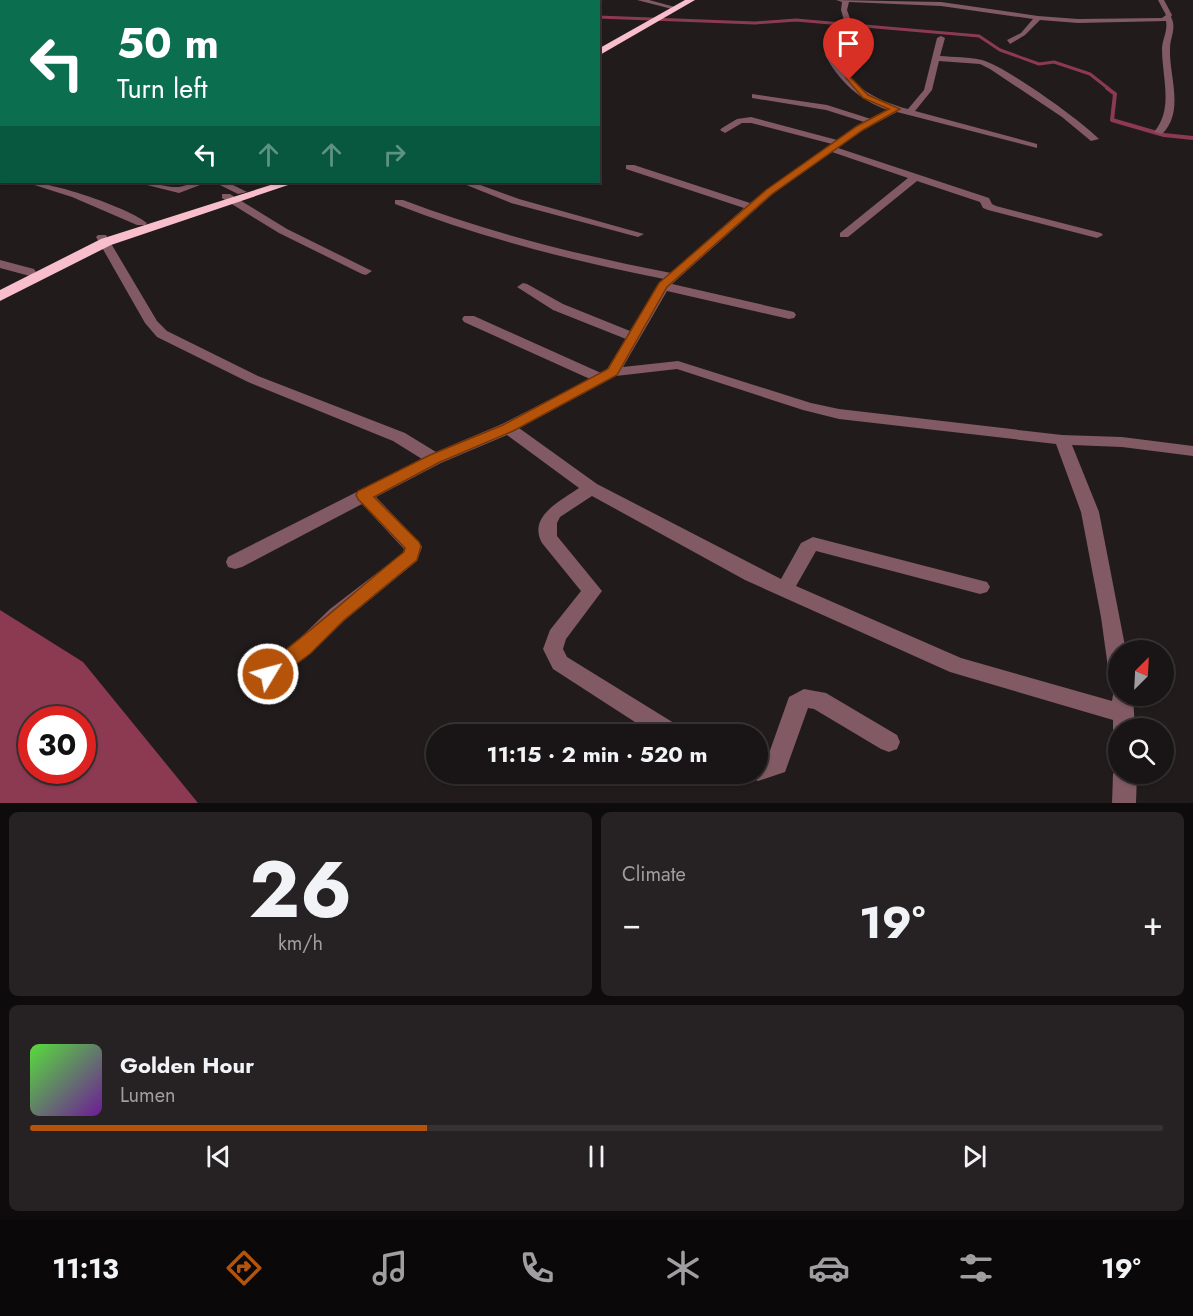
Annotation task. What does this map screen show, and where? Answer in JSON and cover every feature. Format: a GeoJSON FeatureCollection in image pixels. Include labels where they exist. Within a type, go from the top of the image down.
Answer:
{"type":"FeatureCollection","features":[{"type":"Feature","properties":{"kind":"highway"},"geometry":{"type":"LineString","coordinates":[[659,17],[684,0]]}},
{"type":"Feature","properties":{"kind":"highway"},"geometry":{"type":"LineString","coordinates":[[600,52],[691,0]]}},
{"type":"Feature","properties":{"kind":"highway"},"geometry":{"type":"LineString","coordinates":[[600,47],[645,25]]}},
{"type":"Feature","properties":{"kind":"highway"},"geometry":{"type":"LineString","coordinates":[[0,296],[104,240],[268,183]]}},
{"type":"Feature","properties":{"kind":"highway"},"geometry":{"type":"LineString","coordinates":[[0,288],[30,272],[141,223],[287,183]]}},
{"type":"Feature","properties":{"kind":"street"},"geometry":{"type":"LineString","coordinates":[[639,0],[672,7]]}},
{"type":"Feature","properties":{"kind":"street"},"geometry":{"type":"LineString","coordinates":[[1034,146],[896,109],[865,97],[832,63],[829,55],[853,38],[844,10],[844,0],[932,3],[1038,18],[1102,22],[1168,18]]}},
{"type":"Feature","properties":{"kind":"street"},"geometry":{"type":"LineString","coordinates":[[975,9],[988,0]]}},
{"type":"Feature","properties":{"kind":"street"},"geometry":{"type":"LineString","coordinates":[[1154,1],[1162,1],[1169,15],[1171,27],[1166,44],[1170,111],[1166,126],[1159,132]]}},
{"type":"Feature","properties":{"kind":"street"},"geometry":{"type":"LineString","coordinates":[[1010,42],[1023,34],[1038,18]]}},
{"type":"Feature","properties":{"kind":"street"},"geometry":{"type":"LineString","coordinates":[[910,112],[928,90],[941,38]]}},
{"type":"Feature","properties":{"kind":"street"},"geometry":{"type":"LineString","coordinates":[[936,58],[985,63],[1065,115],[1094,139]]}},
{"type":"Feature","properties":{"kind":"street"},"geometry":{"type":"LineString","coordinates":[[755,96],[827,108],[872,122]]}},
{"type":"Feature","properties":{"kind":"street"},"geometry":{"type":"LineString","coordinates":[[606,375],[668,281],[751,207],[835,146],[896,109]]}},
{"type":"Feature","properties":{"kind":"street"},"geometry":{"type":"LineString","coordinates":[[725,130],[740,121],[751,120],[835,146],[985,200],[987,206],[992,208],[1097,235]]}},
{"type":"Feature","properties":{"kind":"street"},"geometry":{"type":"LineString","coordinates":[[630,167],[751,207]]}},
{"type":"Feature","properties":{"kind":"street"},"geometry":{"type":"LineString","coordinates":[[844,235],[916,176]]}},
{"type":"Feature","properties":{"kind":"street"},"geometry":{"type":"LineString","coordinates":[[34,183],[76,195],[141,223]]}},
{"type":"Feature","properties":{"kind":"street"},"geometry":{"type":"LineString","coordinates":[[145,183],[179,190],[200,183]]}},
{"type":"Feature","properties":{"kind":"street"},"geometry":{"type":"LineString","coordinates":[[220,183],[234,196],[283,231],[366,271]]}},
{"type":"Feature","properties":{"kind":"street"},"geometry":{"type":"LineString","coordinates":[[467,183],[515,201],[638,234]]}},
{"type":"Feature","properties":{"kind":"street"},"geometry":{"type":"LineString","coordinates":[[399,202],[481,232],[789,315]]}},
{"type":"Feature","properties":{"kind":"street"},"geometry":{"type":"LineString","coordinates":[[104,240],[152,323],[162,334],[253,379],[399,437],[435,459]]}},
{"type":"Feature","properties":{"kind":"street"},"geometry":{"type":"LineString","coordinates":[[0,264],[30,272]]}},
{"type":"Feature","properties":{"kind":"street"},"geometry":{"type":"LineString","coordinates":[[523,287],[567,311],[631,336]]}},
{"type":"Feature","properties":{"kind":"street"},"geometry":{"type":"LineString","coordinates":[[469,319],[606,375]]}},
{"type":"Feature","properties":{"kind":"street"},"geometry":{"type":"LineString","coordinates":[[234,562],[435,459],[508,428],[606,375],[678,365],[808,407],[839,414],[1062,440],[1122,442],[1193,450]]}},
{"type":"Feature","properties":{"kind":"street"},"geometry":{"type":"LineString","coordinates":[[508,428],[591,488],[784,590],[957,666],[1123,713]]}},
{"type":"Feature","properties":{"kind":"street"},"geometry":{"type":"LineString","coordinates":[[1062,440],[1090,512],[1114,640]]}},
{"type":"Feature","properties":{"kind":"street"},"geometry":{"type":"LineString","coordinates":[[591,488],[554,513],[548,522],[548,537],[592,591],[557,636],[553,649],[560,663],[657,724]]}},
{"type":"Feature","properties":{"kind":"street"},"geometry":{"type":"LineString","coordinates":[[268,674],[304,647],[338,615],[411,555],[413,546],[364,495]]}},
{"type":"Feature","properties":{"kind":"street"},"geometry":{"type":"LineString","coordinates":[[784,590],[807,548],[813,544],[980,587]]}},
{"type":"Feature","properties":{"kind":"street"},"geometry":{"type":"LineString","coordinates":[[768,767],[777,764],[797,704],[804,698],[818,700],[889,742]]}},
{"type":"Feature","properties":{"kind":"street"},"geometry":{"type":"LineString","coordinates":[[1125,784],[1125,803]]}},
{"type":"Feature","properties":{"kind":"shaded area"},"geometry":{"type":"Polygon","coordinates":[[[0,610],[83,662],[198,803],[0,803],[0,610]]]}},
{"type":"Feature","properties":{"kind":"waterway"},"geometry":{"type":"LineString","coordinates":[[600,17],[755,23],[796,20],[979,36],[1000,50],[1039,64],[1054,62],[1090,74],[1109,89]]}},
{"type":"Feature","properties":{"kind":"waterway"},"geometry":{"type":"LineString","coordinates":[[1107,88],[1115,94],[1112,120],[1164,135],[1193,138]]}},
{"type":"Feature","properties":{"kind":"route"},"geometry":{"type":"LineString","coordinates":[[268,674],[304,647],[414,550],[413,546],[364,495],[435,459],[508,428],[613,372],[631,336],[663,286],[769,192],[860,128],[896,109],[882,106],[865,97],[849,80]]}}]}
